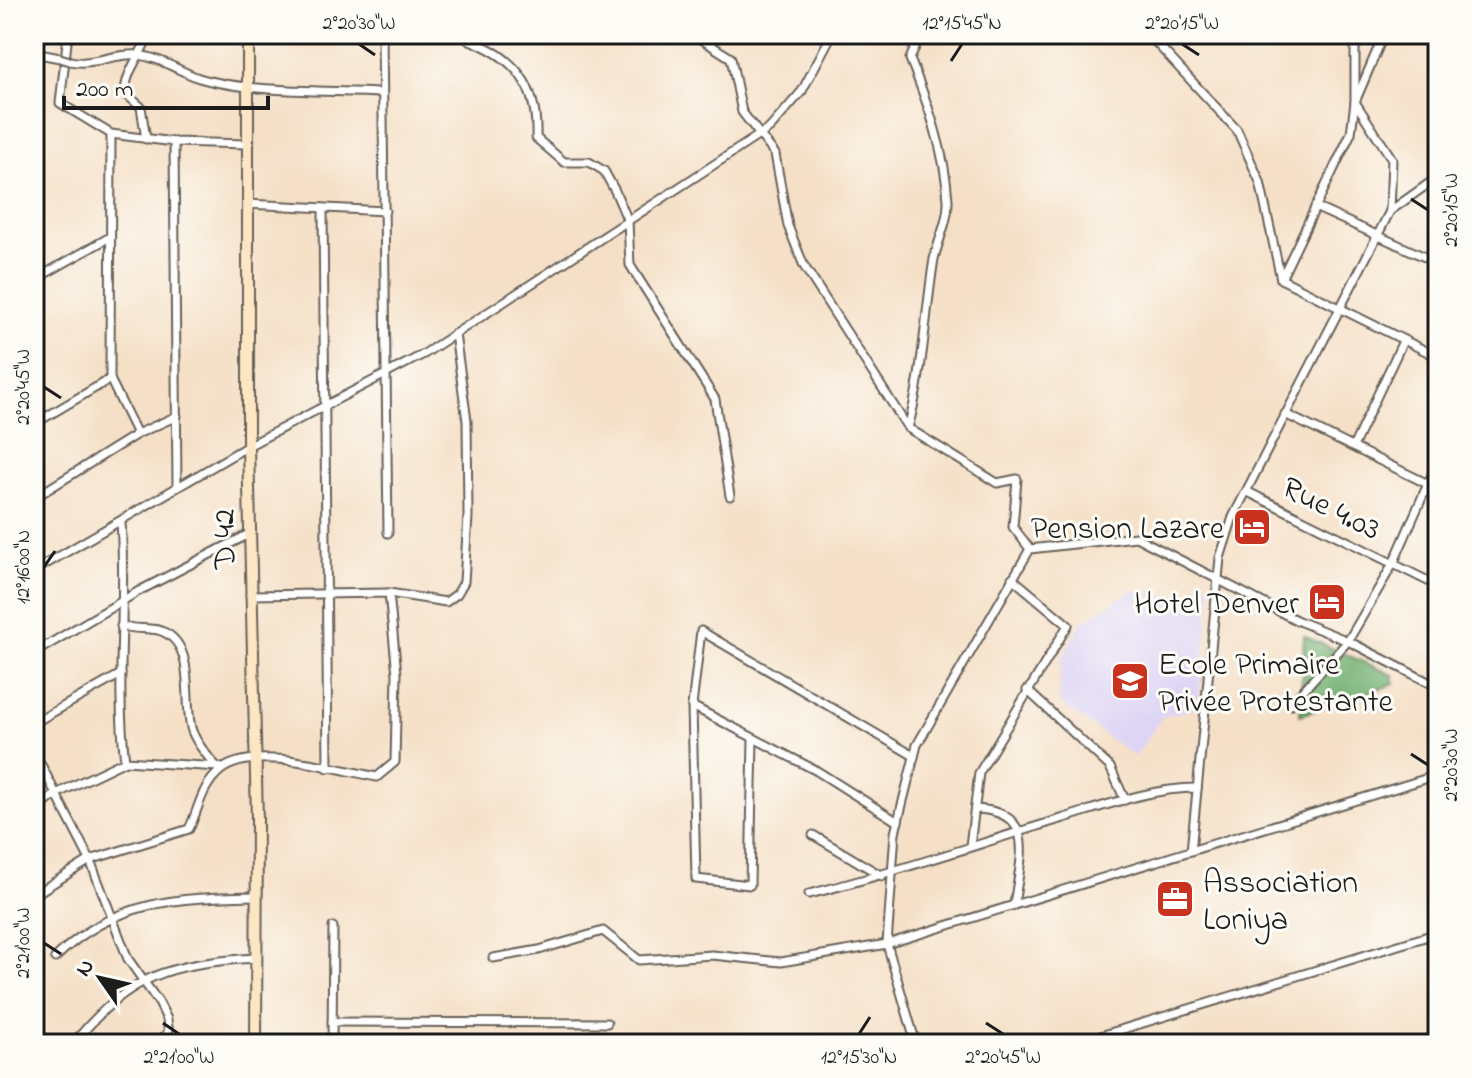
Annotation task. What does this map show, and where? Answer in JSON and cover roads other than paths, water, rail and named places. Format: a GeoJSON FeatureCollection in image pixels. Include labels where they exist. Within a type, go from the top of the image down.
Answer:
{"type":"FeatureCollection","features":[{"type":"Feature","properties":{"kind":"street"},"geometry":{"type":"LineString","coordinates":[[68,34],[60,103],[111,134],[174,142],[247,144]]}},
{"type":"Feature","properties":{"kind":"street"},"geometry":{"type":"LineString","coordinates":[[146,139],[141,107],[125,93],[126,75],[136,54],[147,41],[147,34]]}},
{"type":"Feature","properties":{"kind":"street","name":"D 42"},"geometry":{"type":"LineString","coordinates":[[248,34],[248,446],[257,896],[256,1044]]}},
{"type":"Feature","properties":{"kind":"street"},"geometry":{"type":"LineString","coordinates":[[382,34],[388,533]]}},
{"type":"Feature","properties":{"kind":"street"},"geometry":{"type":"LineString","coordinates":[[463,34],[506,58],[527,86],[537,110],[536,138],[564,162],[589,162],[604,171],[628,221],[630,265],[674,340],[715,399],[730,496]]}},
{"type":"Feature","properties":{"kind":"street"},"geometry":{"type":"LineString","coordinates":[[693,34],[731,58],[742,112],[775,154],[788,226],[804,266],[908,428],[997,483],[1017,479],[1013,527],[1030,549]]}},
{"type":"Feature","properties":{"kind":"street"},"geometry":{"type":"LineString","coordinates":[[34,571],[121,523],[248,446],[388,374],[455,334],[761,134],[782,117],[802,91],[832,34]]}},
{"type":"Feature","properties":{"kind":"street"},"geometry":{"type":"LineString","coordinates":[[908,428],[917,396],[922,331],[935,254],[949,203],[932,112],[910,59],[921,34]]}},
{"type":"Feature","properties":{"kind":"street"},"geometry":{"type":"LineString","coordinates":[[1148,34],[1237,130],[1260,182],[1281,279]]}},
{"type":"Feature","properties":{"kind":"street"},"geometry":{"type":"LineString","coordinates":[[1281,279],[1351,133],[1355,102],[1355,34]]}},
{"type":"Feature","properties":{"kind":"street"},"geometry":{"type":"LineString","coordinates":[[1355,102],[1384,34]]}},
{"type":"Feature","properties":{"kind":"street"},"geometry":{"type":"LineString","coordinates":[[34,53],[82,63],[136,54],[183,68],[198,77],[248,85],[382,93]]}},
{"type":"Feature","properties":{"kind":"street"},"geometry":{"type":"LineString","coordinates":[[1355,102],[1392,159],[1390,211]]}},
{"type":"Feature","properties":{"kind":"street"},"geometry":{"type":"LineString","coordinates":[[111,134],[110,379],[137,434]]}},
{"type":"Feature","properties":{"kind":"street"},"geometry":{"type":"LineString","coordinates":[[174,142],[177,487]]}},
{"type":"Feature","properties":{"kind":"street"},"geometry":{"type":"LineString","coordinates":[[1191,851],[1217,579],[1233,517],[1376,234],[1390,211],[1438,177]]}},
{"type":"Feature","properties":{"kind":"street"},"geometry":{"type":"LineString","coordinates":[[247,204],[385,211]]}},
{"type":"Feature","properties":{"kind":"street"},"geometry":{"type":"LineString","coordinates":[[1315,207],[1438,263]]}},
{"type":"Feature","properties":{"kind":"street"},"geometry":{"type":"LineString","coordinates":[[323,208],[328,768]]}},
{"type":"Feature","properties":{"kind":"street"},"geometry":{"type":"LineString","coordinates":[[34,280],[110,237]]}},
{"type":"Feature","properties":{"kind":"street"},"geometry":{"type":"LineString","coordinates":[[1281,279],[1438,357]]}},
{"type":"Feature","properties":{"kind":"street"},"geometry":{"type":"LineString","coordinates":[[250,595],[389,593],[446,602],[457,594],[464,582],[468,516],[467,421],[455,334]]}},
{"type":"Feature","properties":{"kind":"street"},"geometry":{"type":"LineString","coordinates":[[1353,447],[1403,341]]}},
{"type":"Feature","properties":{"kind":"street"},"geometry":{"type":"LineString","coordinates":[[36,420],[110,379]]}},
{"type":"Feature","properties":{"kind":"street"},"geometry":{"type":"LineString","coordinates":[[1285,414],[1438,489]]}},
{"type":"Feature","properties":{"kind":"street"},"geometry":{"type":"LineString","coordinates":[[34,498],[137,434],[177,416]]}},
{"type":"Feature","properties":{"kind":"street"},"geometry":{"type":"LineString","coordinates":[[1290,705],[1348,641],[1393,564],[1438,461]]}},
{"type":"Feature","properties":{"kind":"street","name":"Rue 4.03"},"geometry":{"type":"LineString","coordinates":[[1248,492],[1438,586]]}},
{"type":"Feature","properties":{"kind":"street"},"geometry":{"type":"LineString","coordinates":[[121,523],[121,674],[125,761]]}},
{"type":"Feature","properties":{"kind":"street"},"geometry":{"type":"LineString","coordinates":[[34,653],[122,601],[249,534]]}},
{"type":"Feature","properties":{"kind":"street"},"geometry":{"type":"LineString","coordinates":[[1030,549],[1136,537],[1296,620],[1348,641],[1438,687]]}},
{"type":"Feature","properties":{"kind":"street"},"geometry":{"type":"LineString","coordinates":[[916,1044],[887,944],[898,822],[914,756],[1030,549]]}},
{"type":"Feature","properties":{"kind":"street"},"geometry":{"type":"LineString","coordinates":[[970,846],[979,773],[1068,625],[1012,578]]}},
{"type":"Feature","properties":{"kind":"street"},"geometry":{"type":"LineString","coordinates":[[34,812],[56,794],[125,761],[227,767],[255,757],[377,777],[395,762],[397,674],[389,593]]}},
{"type":"Feature","properties":{"kind":"street"},"geometry":{"type":"LineString","coordinates":[[121,626],[158,630],[169,636],[181,651],[187,673],[191,728],[217,767]]}},
{"type":"Feature","properties":{"kind":"street"},"geometry":{"type":"LineString","coordinates":[[753,738],[750,885],[696,879],[692,706],[701,631],[914,756]]}},
{"type":"Feature","properties":{"kind":"street"},"geometry":{"type":"LineString","coordinates":[[34,723],[121,674]]}},
{"type":"Feature","properties":{"kind":"street"},"geometry":{"type":"LineString","coordinates":[[1027,690],[1110,767],[1125,800]]}},
{"type":"Feature","properties":{"kind":"street"},"geometry":{"type":"LineString","coordinates":[[692,706],[817,771],[898,822]]}},
{"type":"Feature","properties":{"kind":"street"},"geometry":{"type":"LineString","coordinates":[[34,751],[90,860],[128,959],[167,1019],[170,1044]]}},
{"type":"Feature","properties":{"kind":"street"},"geometry":{"type":"LineString","coordinates":[[34,895],[90,860],[189,829],[198,799],[227,767]]}},
{"type":"Feature","properties":{"kind":"street"},"geometry":{"type":"LineString","coordinates":[[493,958],[539,950],[603,931],[639,960],[712,955],[781,962],[887,944],[1438,775]]}},
{"type":"Feature","properties":{"kind":"street"},"geometry":{"type":"LineString","coordinates":[[809,894],[882,876],[1125,800],[1178,788],[1197,788]]}},
{"type":"Feature","properties":{"kind":"street"},"geometry":{"type":"LineString","coordinates":[[975,809],[998,810],[1014,821],[1020,831],[1022,850],[1014,905]]}},
{"type":"Feature","properties":{"kind":"street"},"geometry":{"type":"LineString","coordinates":[[813,835],[882,876]]}},
{"type":"Feature","properties":{"kind":"street"},"geometry":{"type":"LineString","coordinates":[[55,958],[68,946],[112,919],[186,897],[257,896]]}},
{"type":"Feature","properties":{"kind":"street"},"geometry":{"type":"LineString","coordinates":[[332,1044],[333,927]]}},
{"type":"Feature","properties":{"kind":"street"},"geometry":{"type":"LineString","coordinates":[[1074,1044],[1438,933]]}},
{"type":"Feature","properties":{"kind":"street"},"geometry":{"type":"LineString","coordinates":[[73,1044],[95,1017],[143,979],[197,962],[255,958]]}},
{"type":"Feature","properties":{"kind":"street"},"geometry":{"type":"LineString","coordinates":[[332,1022],[607,1023]]}},
{"type":"Feature","properties":{"kind":"street"},"geometry":{"type":"LineString","coordinates":[[155,1044],[167,1034]]}},
{"type":"Feature","properties":{"kind":"place","name":"Pension Lazare"},"geometry":{"type":"Point","coordinates":[1252,527]}},
{"type":"Feature","properties":{"kind":"place","name":"Hotel Denver"},"geometry":{"type":"Point","coordinates":[1327,602]}},
{"type":"Feature","properties":{"kind":"place","name":"Ecole Primaire Privée Protestante"},"geometry":{"type":"Point","coordinates":[1130,681]}},
{"type":"Feature","properties":{"kind":"place","name":"Association Loniya"},"geometry":{"type":"Point","coordinates":[1175,899]}}]}
